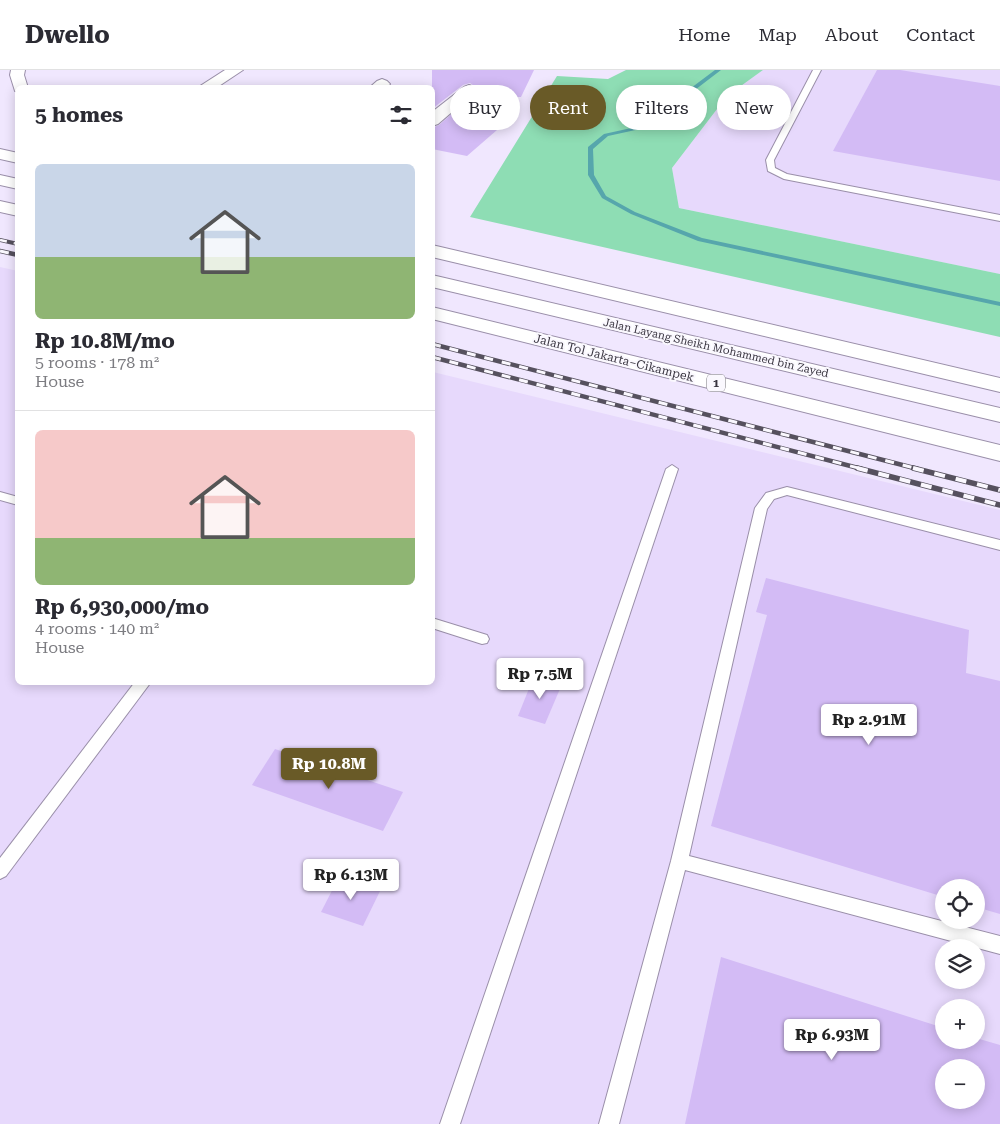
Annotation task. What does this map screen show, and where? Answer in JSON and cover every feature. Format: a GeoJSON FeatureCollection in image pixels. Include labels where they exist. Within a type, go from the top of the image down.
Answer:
{"type":"FeatureCollection","features":[{"type":"Feature","properties":{"kind":"main road"},"geometry":{"type":"LineString","coordinates":[[18,70],[19,85]]}},
{"type":"Feature","properties":{"kind":"main road"},"geometry":{"type":"LineString","coordinates":[[209,85],[236,70]]}},
{"type":"Feature","properties":{"kind":"main road"},"geometry":{"type":"LineString","coordinates":[[435,118],[450,106]]}},
{"type":"Feature","properties":{"kind":"main road"},"geometry":{"type":"LineString","coordinates":[[0,154],[15,157]]}},
{"type":"Feature","properties":{"kind":"main road"},"geometry":{"type":"LineString","coordinates":[[0,168],[15,170]]}},
{"type":"Feature","properties":{"kind":"main road"},"geometry":{"type":"LineString","coordinates":[[0,180],[15,183]]}},
{"type":"Feature","properties":{"kind":"main road"},"geometry":{"type":"LineString","coordinates":[[0,206],[15,210]]}},
{"type":"Feature","properties":{"kind":"main road"},"geometry":{"type":"LineString","coordinates":[[435,252],[1000,384]]}},
{"type":"Feature","properties":{"kind":"main road","name":"Jalan Layang Sheikh Mohammed bin Zayed"},"geometry":{"type":"LineString","coordinates":[[435,267],[1000,397]]}},
{"type":"Feature","properties":{"kind":"main road","name":"Jalan Layang Sheikh Mohammed bin Zayed"},"geometry":{"type":"LineString","coordinates":[[435,282],[1000,415]]}},
{"type":"Feature","properties":{"kind":"main road","name":"Jalan Tol Jakarta–Cikampek"},"geometry":{"type":"LineString","coordinates":[[435,314],[1000,453]]}},
{"type":"Feature","properties":{"kind":"lane"},"geometry":{"type":"LineString","coordinates":[[817,70],[770,160],[771,169],[784,176],[1000,218]]}},
{"type":"Feature","properties":{"kind":"lane"},"geometry":{"type":"LineString","coordinates":[[450,1124],[672,469]]}},
{"type":"Feature","properties":{"kind":"lane"},"geometry":{"type":"LineString","coordinates":[[609,1124],[679,861],[761,508],[770,496],[786,491],[1000,545]]}},
{"type":"Feature","properties":{"kind":"lane"},"geometry":{"type":"LineString","coordinates":[[0,496],[15,500]]}},
{"type":"Feature","properties":{"kind":"lane"},"geometry":{"type":"LineString","coordinates":[[435,624],[482,638]]}},
{"type":"Feature","properties":{"kind":"lane"},"geometry":{"type":"LineString","coordinates":[[0,871],[142,685]]}},
{"type":"Feature","properties":{"kind":"lane"},"geometry":{"type":"LineString","coordinates":[[679,861],[1000,945]]}},
{"type":"Feature","properties":{"kind":"shaded area"},"geometry":{"type":"Polygon","coordinates":[[[763,70],[1000,70],[1000,274],[679,208],[672,168],[701,130],[707,130],[707,122],[717,109],[717,130],[791,130],[791,85],[742,85],[763,70]]]}},
{"type":"Feature","properties":{"kind":"shaded area"},"geometry":{"type":"Polygon","coordinates":[[[0,267],[15,270],[15,685],[435,685],[435,372],[1000,510],[1000,1124],[0,1124],[0,267]]]}},
{"type":"Feature","properties":{"kind":"green space"},"geometry":{"type":"Polygon","coordinates":[[[626,70],[763,70],[742,85],[717,85],[717,109],[707,122],[707,85],[616,85],[616,130],[701,130],[672,168],[679,208],[1000,274],[1000,337],[470,217],[530,120],[530,130],[606,130],[606,85],[551,85],[557,76],[608,79],[626,70]]]}},
{"type":"Feature","properties":{"kind":"building"},"geometry":{"type":"Polygon","coordinates":[[[432,70],[534,70],[521,97],[520,85],[473,85],[470,83],[450,85],[450,95],[435,107],[435,85],[432,85],[432,70]]]}},
{"type":"Feature","properties":{"kind":"building"},"geometry":{"type":"Polygon","coordinates":[[[877,70],[900,70],[1000,86],[1000,181],[833,151],[877,70]]]}},
{"type":"Feature","properties":{"kind":"building"},"geometry":{"type":"Polygon","coordinates":[[[450,115],[450,130],[497,130],[467,156],[435,150],[435,127],[450,115]]]}},
{"type":"Feature","properties":{"kind":"building"},"geometry":{"type":"Polygon","coordinates":[[[766,578],[969,630],[966,673],[1000,681],[1000,914],[985,910],[985,879],[935,879],[935,894],[711,826],[767,615],[756,612],[766,578]]]}},
{"type":"Feature","properties":{"kind":"building"},"geometry":{"type":"Polygon","coordinates":[[[534,676],[562,684],[545,724],[518,716],[534,676]]]}},
{"type":"Feature","properties":{"kind":"building"},"geometry":{"type":"Polygon","coordinates":[[[275,749],[403,792],[383,831],[252,785],[275,749]]]}},
{"type":"Feature","properties":{"kind":"building"},"geometry":{"type":"Polygon","coordinates":[[[340,875],[381,889],[363,926],[321,912],[340,875]]]}},
{"type":"Feature","properties":{"kind":"building"},"geometry":{"type":"Polygon","coordinates":[[[721,957],[935,1025],[935,1049],[985,1049],[985,1041],[1000,1045],[1000,1124],[685,1124],[721,957]]]}},
{"type":"Feature","properties":{"kind":"waterway"},"geometry":{"type":"LineString","coordinates":[[718,70],[685,95],[665,118],[638,128],[606,135],[590,148],[591,175],[604,197],[633,213],[700,240],[1000,304]]}},
{"type":"Feature","properties":{"kind":"railway"},"geometry":{"type":"LineString","coordinates":[[0,240],[15,243]]}},
{"type":"Feature","properties":{"kind":"railway"},"geometry":{"type":"LineString","coordinates":[[0,251],[15,254]]}},
{"type":"Feature","properties":{"kind":"railway"},"geometry":{"type":"LineString","coordinates":[[435,345],[918,469]]}},
{"type":"Feature","properties":{"kind":"railway"},"geometry":{"type":"LineString","coordinates":[[435,358],[862,469]]}},
{"type":"Feature","properties":{"kind":"railway"},"geometry":{"type":"LineString","coordinates":[[857,468],[1000,505]]}},
{"type":"Feature","properties":{"kind":"railway"},"geometry":{"type":"LineString","coordinates":[[913,468],[1000,490]]}}]}
